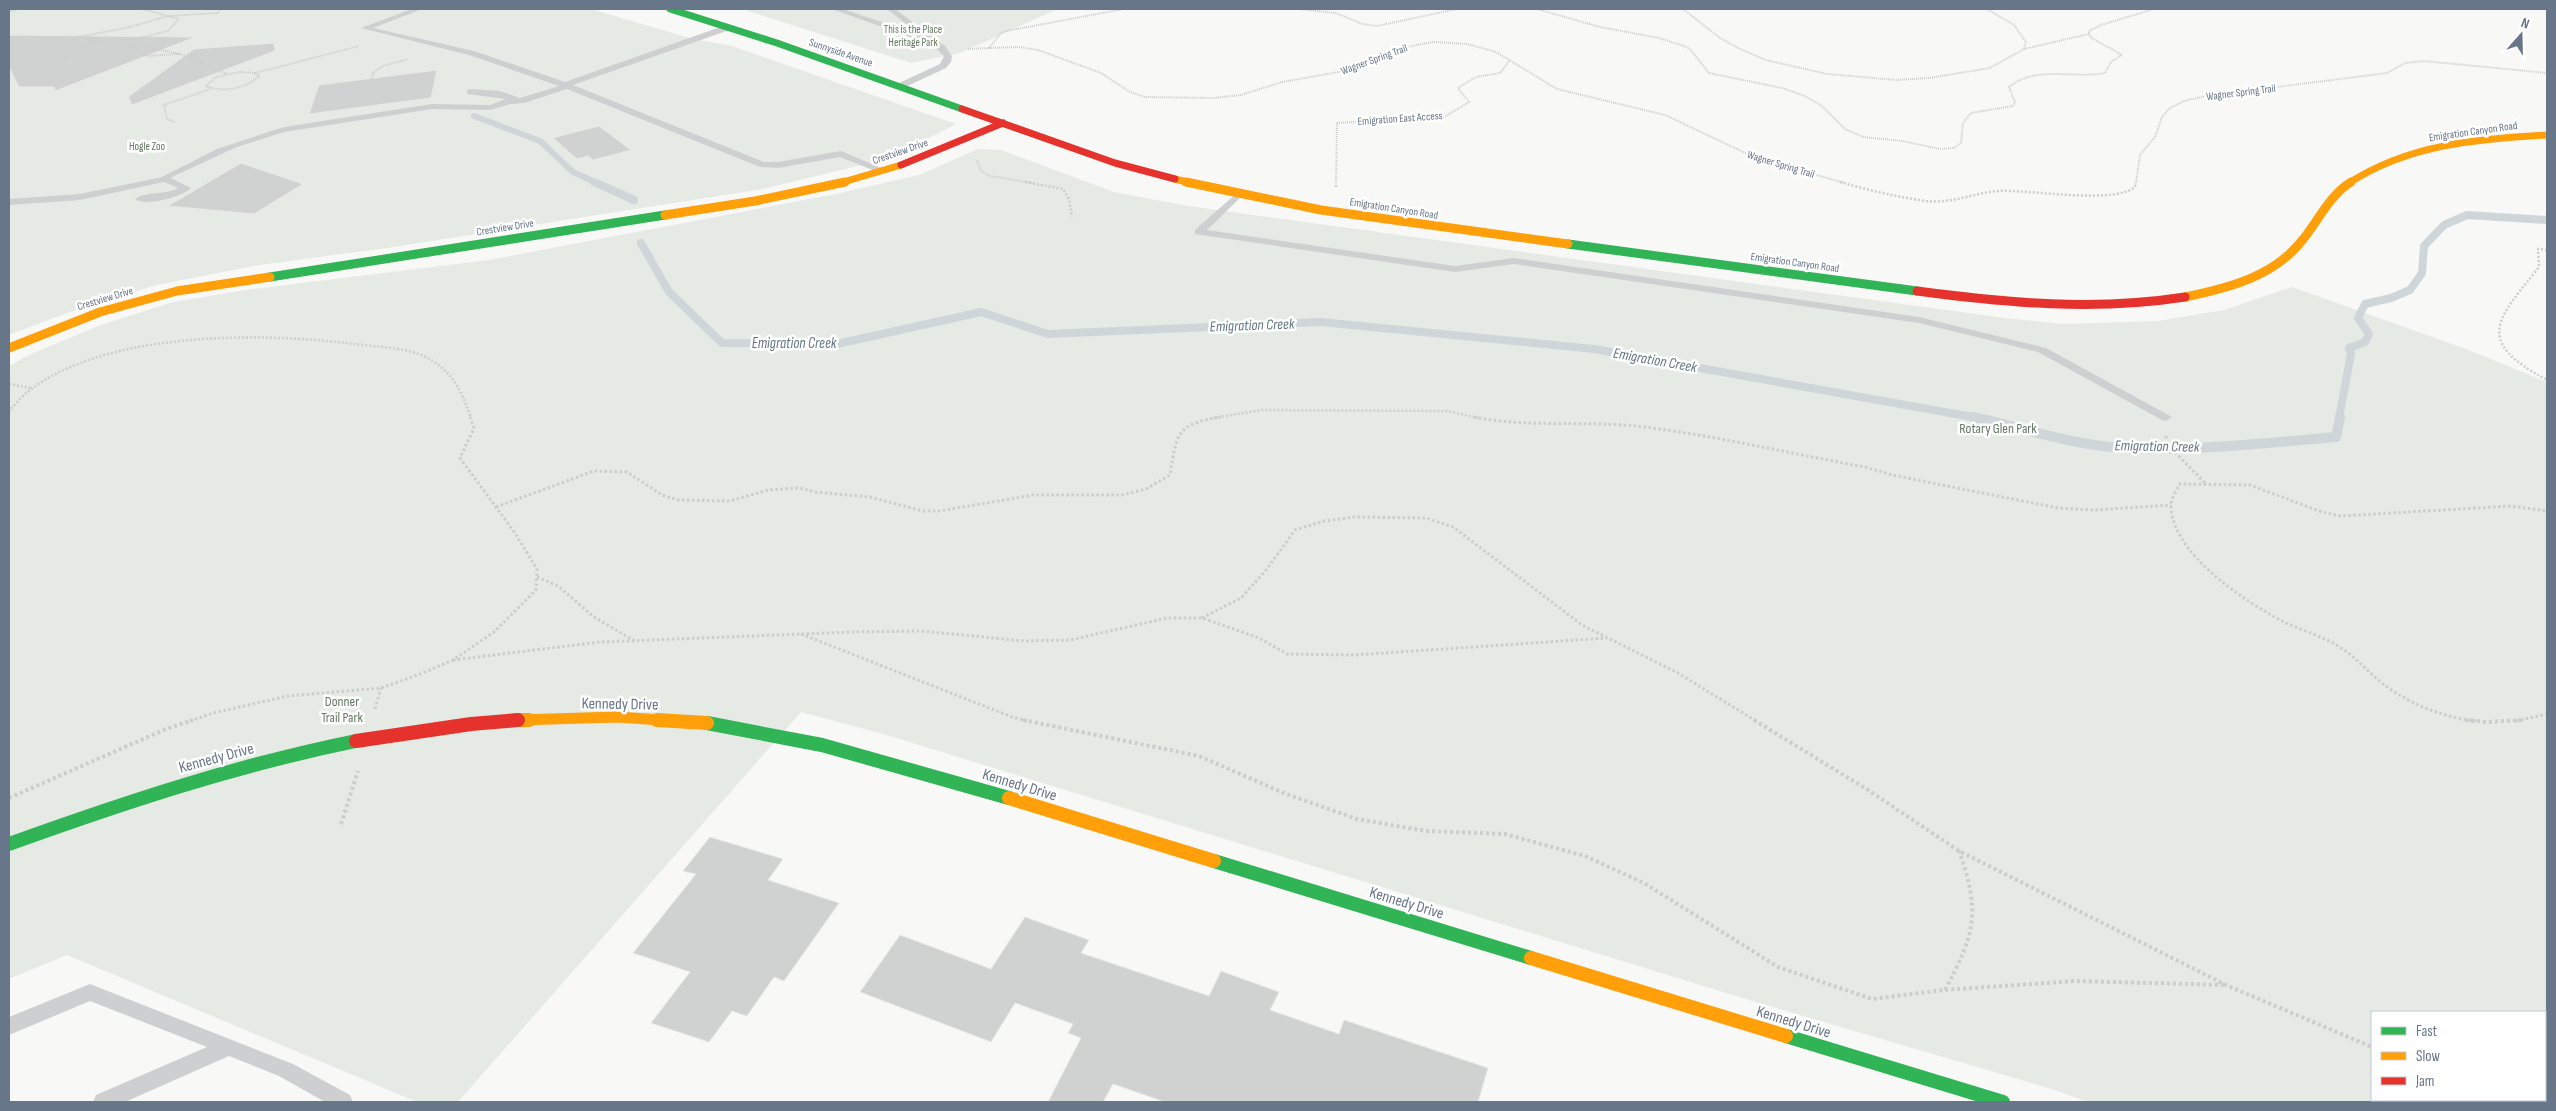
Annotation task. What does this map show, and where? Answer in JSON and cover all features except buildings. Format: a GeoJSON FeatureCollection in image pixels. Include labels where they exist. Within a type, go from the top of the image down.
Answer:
{"type":"FeatureCollection","features":[{"type":"Feature","properties":{"kind":"main road","name":"Sunnyside Avenue"},"geometry":{"type":"LineString","coordinates":[[670,9],[729,27],[1003,123]]}},
{"type":"Feature","properties":{"kind":"main road","name":"Emigration Canyon Road"},"geometry":{"type":"LineString","coordinates":[[1003,123],[1115,163],[1239,194],[1334,211],[1436,227],[1994,301],[2075,306],[2138,305],[2232,288],[2294,250],[2324,208],[2348,184],[2383,164],[2427,150],[2517,137],[2547,135]]}},
{"type":"Feature","properties":{"kind":"main road","name":"Crestview Drive"},"geometry":{"type":"LineString","coordinates":[[9,348],[100,312],[177,291],[749,202],[823,187],[883,171],[926,156],[1003,123]]}},
{"type":"Feature","properties":{"kind":"main road","name":"Kennedy Drive"},"geometry":{"type":"LineString","coordinates":[[9,844],[135,798],[252,764],[310,750],[453,726],[543,719],[620,717],[689,721],[758,730],[819,741],[882,759],[2003,1102]]}},
{"type":"Feature","properties":{"kind":"lane"},"geometry":{"type":"LineString","coordinates":[[418,9],[365,28],[471,53],[566,85],[764,165],[778,165],[841,154],[883,171]]}},
{"type":"Feature","properties":{"kind":"lane"},"geometry":{"type":"LineString","coordinates":[[836,9],[934,42]]}},
{"type":"Feature","properties":{"kind":"lane"},"geometry":{"type":"LineString","coordinates":[[891,9],[945,51],[948,56],[948,62],[943,66],[900,86]]}},
{"type":"Feature","properties":{"kind":"lane"},"geometry":{"type":"LineString","coordinates":[[9,202],[80,197],[165,179],[209,156],[273,132],[400,111],[443,106],[496,106],[510,101],[521,100],[729,27]]}},
{"type":"Feature","properties":{"kind":"lane"},"geometry":{"type":"LineString","coordinates":[[470,92],[500,94],[512,98],[510,101]]}},
{"type":"Feature","properties":{"kind":"lane"},"geometry":{"type":"LineString","coordinates":[[140,199],[173,195],[186,188],[165,179]]}},
{"type":"Feature","properties":{"kind":"lane"},"geometry":{"type":"LineString","coordinates":[[1239,194],[1199,232],[1455,269],[1514,261],[1919,320],[2042,350],[2166,417]]}},
{"type":"Feature","properties":{"kind":"lane"},"geometry":{"type":"LineString","coordinates":[[9,1026],[90,992],[286,1070],[342,1102]]}},
{"type":"Feature","properties":{"kind":"lane"},"geometry":{"type":"LineString","coordinates":[[103,1102],[229,1047]]}},
{"type":"Feature","properties":{"kind":"path"},"geometry":{"type":"LineString","coordinates":[[9,12],[18,9]]}},
{"type":"Feature","properties":{"kind":"path"},"geometry":{"type":"LineString","coordinates":[[63,60],[76,49],[88,43],[136,39],[168,31],[179,19],[142,9]]}},
{"type":"Feature","properties":{"kind":"path"},"geometry":{"type":"LineString","coordinates":[[989,48],[1006,31],[1124,9]]}},
{"type":"Feature","properties":{"kind":"path"},"geometry":{"type":"LineString","coordinates":[[1297,9],[1336,13],[1362,24],[1377,26],[1457,9]]}},
{"type":"Feature","properties":{"kind":"path"},"geometry":{"type":"LineString","coordinates":[[1537,9],[1613,31],[1659,38],[1684,46],[1690,49],[1709,73],[1782,88],[1805,96],[1822,106],[1845,129],[1857,135],[1878,140],[1902,140],[1940,149],[1954,148],[1961,143],[1963,124],[1967,116],[1984,109],[2013,106],[2015,102],[2008,87],[2014,82],[2034,76],[2105,73],[2111,62],[2122,55],[2089,34],[2024,49],[1990,68],[1929,78],[1897,80],[1827,74],[1766,60],[1740,49],[1720,38],[1683,9]]}},
{"type":"Feature","properties":{"kind":"path"},"geometry":{"type":"LineString","coordinates":[[1987,9],[2014,25],[2023,34],[2026,42],[2024,49]]}},
{"type":"Feature","properties":{"kind":"path"},"geometry":{"type":"LineString","coordinates":[[2089,34],[2088,32],[2101,25],[2154,9]]}},
{"type":"Feature","properties":{"kind":"path"},"geometry":{"type":"LineString","coordinates":[[79,37],[130,27],[168,16],[218,13],[219,10]]}},
{"type":"Feature","properties":{"kind":"path"},"geometry":{"type":"LineString","coordinates":[[98,59],[134,45],[136,39]]}},
{"type":"Feature","properties":{"kind":"path"},"geometry":{"type":"LineString","coordinates":[[136,39],[152,48],[180,54],[227,74]]}},
{"type":"Feature","properties":{"kind":"path","name":"Wagner Spring Trail"},"geometry":{"type":"LineString","coordinates":[[945,51],[1020,47],[1038,50],[1100,73],[1130,92],[1154,98],[1213,98],[1241,95],[1282,82],[1350,70],[1397,50],[1425,43],[1467,44],[1496,52],[1557,89],[1665,115],[1756,158],[1870,190],[1939,202],[1962,200],[1998,191],[2098,195],[2130,191],[2135,187],[2140,155],[2155,137],[2162,117],[2170,108],[2184,101],[2206,96],[2387,73],[2405,63],[2413,62],[2436,62],[2483,69],[2547,73]]}},
{"type":"Feature","properties":{"kind":"path"},"geometry":{"type":"LineString","coordinates":[[255,73],[259,76],[258,79],[248,84],[225,89],[206,86],[208,82],[227,74],[255,73],[363,45]]}},
{"type":"Feature","properties":{"kind":"path"},"geometry":{"type":"LineString","coordinates":[[130,47],[148,56],[180,54]]}},
{"type":"Feature","properties":{"kind":"path"},"geometry":{"type":"LineString","coordinates":[[372,78],[373,73],[382,66],[412,58]]}},
{"type":"Feature","properties":{"kind":"path","name":"Emigration East Access"},"geometry":{"type":"LineString","coordinates":[[1334,211],[1338,172],[1337,123],[1446,116],[1469,102],[1458,88],[1476,77],[1500,73],[1510,60]]}},
{"type":"Feature","properties":{"kind":"path"},"geometry":{"type":"LineString","coordinates":[[175,122],[167,119],[164,106],[211,88]]}},
{"type":"Feature","properties":{"kind":"path"},"geometry":{"type":"LineString","coordinates":[[978,157],[978,167],[990,176],[1059,187],[1066,190],[1070,197],[1072,217]]}},
{"type":"Feature","properties":{"kind":"path"},"geometry":{"type":"LineString","coordinates":[[2547,250],[2538,249],[2540,267],[2501,316],[2498,330],[2502,344],[2515,359],[2547,380]]}},
{"type":"Feature","properties":{"kind":"path"},"geometry":{"type":"LineString","coordinates":[[9,412],[31,388],[71,368],[119,352],[172,342],[226,336],[292,337],[360,344],[424,356],[451,375],[464,401],[474,428],[460,458],[496,507],[537,569],[536,590],[494,632],[453,660],[381,688],[288,696],[213,713],[166,729],[9,798]]}},
{"type":"Feature","properties":{"kind":"path"},"geometry":{"type":"LineString","coordinates":[[9,384],[31,388]]}},
{"type":"Feature","properties":{"kind":"path"},"geometry":{"type":"LineString","coordinates":[[496,507],[578,475],[594,471],[616,470],[627,472],[662,495],[678,500],[702,502],[730,501],[783,487],[870,498],[923,511],[939,511],[1033,495],[1122,495],[1146,489],[1170,475],[1177,437],[1191,424],[1207,419],[1262,410],[1447,411],[1494,421],[1566,420],[1645,427],[1865,466],[1892,475],[2058,508],[2094,510],[2171,505]]}},
{"type":"Feature","properties":{"kind":"path"},"geometry":{"type":"LineString","coordinates":[[2166,443],[2206,484]]}},
{"type":"Feature","properties":{"kind":"path"},"geometry":{"type":"LineString","coordinates":[[2547,512],[2511,506],[2341,516],[2322,512],[2250,485],[2206,484],[2180,484],[2171,505],[2174,520],[2183,541],[2201,564],[2281,620],[2338,646],[2399,695],[2444,714],[2470,721],[2516,721],[2547,714]]}},
{"type":"Feature","properties":{"kind":"path"},"geometry":{"type":"LineString","coordinates":[[1202,618],[1241,598],[1267,569],[1295,530],[1324,522],[1355,517],[1426,518],[1453,527],[1582,625],[1678,673],[1868,790],[1959,851],[2226,985],[2371,1047]]}},
{"type":"Feature","properties":{"kind":"path"},"geometry":{"type":"LineString","coordinates":[[537,577],[558,586],[594,617],[636,641]]}},
{"type":"Feature","properties":{"kind":"path"},"geometry":{"type":"LineString","coordinates":[[453,660],[600,642],[801,634],[922,631],[1025,641],[1070,640],[1166,618],[1202,618],[1259,638],[1287,654],[1354,655],[1607,638]]}},
{"type":"Feature","properties":{"kind":"path"},"geometry":{"type":"LineString","coordinates":[[801,634],[1012,717],[1069,731],[1199,756],[1286,794],[1357,819],[1426,831],[1505,834],[1586,856],[1644,883],[1778,967],[1872,999],[1944,990],[2075,982],[2226,985]]}},
{"type":"Feature","properties":{"kind":"path"},"geometry":{"type":"LineString","coordinates":[[373,716],[381,688]]}},
{"type":"Feature","properties":{"kind":"path"},"geometry":{"type":"LineString","coordinates":[[341,824],[360,764]]}},
{"type":"Feature","properties":{"kind":"path"},"geometry":{"type":"LineString","coordinates":[[1944,990],[1962,960],[1974,912],[1970,883],[1959,851]]}},
{"type":"Feature","properties":{"kind":"green space","name":"Hogle Zoo"},"geometry":{"type":"Polygon","coordinates":[[[9,9],[591,9],[693,39],[732,46],[956,124],[890,158],[763,189],[387,248],[259,265],[157,285],[83,307],[9,335],[9,9]]]}},
{"type":"Feature","properties":{"kind":"green space","name":"This is the Place Heritage Park"},"geometry":{"type":"Polygon","coordinates":[[[742,9],[1058,9],[960,53],[911,63],[742,9]]]}},
{"type":"Feature","properties":{"kind":"green space"},"geometry":{"type":"Polygon","coordinates":[[[978,149],[1001,150],[1114,192],[1188,206],[2005,318],[2065,324],[2157,321],[2224,310],[2292,287],[2466,349],[2547,382],[2547,1102],[2088,1102],[2055,1090],[1749,1000],[880,733],[801,712],[458,1102],[417,1102],[67,955],[9,979],[9,366],[31,354],[98,326],[173,302],[245,290],[489,260],[836,194],[919,175],[978,149]]]}},
{"type":"Feature","properties":{"kind":"waterway","name":"Emigration Creek"},"geometry":{"type":"LineString","coordinates":[[474,116],[540,141],[573,172],[597,183]]}},
{"type":"Feature","properties":{"kind":"waterway","name":"Emigration Creek"},"geometry":{"type":"LineString","coordinates":[[594,182],[634,200]]}},
{"type":"Feature","properties":{"kind":"waterway","name":"Emigration Creek"},"geometry":{"type":"LineString","coordinates":[[2339,418],[2351,354],[2349,348],[2365,342],[2369,334],[2358,318],[2365,304],[2391,298],[2410,290],[2422,273],[2424,246],[2444,225],[2467,215],[2547,220]]}},
{"type":"Feature","properties":{"kind":"waterway","name":"Emigration Creek"},"geometry":{"type":"LineString","coordinates":[[641,243],[669,292],[722,343],[837,344],[981,312],[1048,334],[1321,322],[1594,349],[1974,417]]}},
{"type":"Feature","properties":{"kind":"waterway","name":"Emigration Creek"},"geometry":{"type":"LineString","coordinates":[[1974,417],[2088,444],[2107,447],[2152,449],[2231,446],[2336,437],[2340,417]]}},
{"type":"Feature","properties":{"kind":"traffic: fast"},"geometry":{"type":"LineString","coordinates":[[670,9],[777,43],[962,109]]}},
{"type":"Feature","properties":{"kind":"traffic: fast"},"geometry":{"type":"LineString","coordinates":[[270,277],[665,215]]}},
{"type":"Feature","properties":{"kind":"traffic: fast"},"geometry":{"type":"LineString","coordinates":[[1568,244],[1917,291]]}},
{"type":"Feature","properties":{"kind":"traffic: fast"},"geometry":{"type":"LineString","coordinates":[[707,723],[784,736],[860,754],[1009,798]]}},
{"type":"Feature","properties":{"kind":"traffic: fast"},"geometry":{"type":"LineString","coordinates":[[9,844],[180,785],[267,761],[356,741]]}},
{"type":"Feature","properties":{"kind":"traffic: fast"},"geometry":{"type":"LineString","coordinates":[[1214,861],[1531,958]]}},
{"type":"Feature","properties":{"kind":"traffic: fast"},"geometry":{"type":"LineString","coordinates":[[1786,1036],[2003,1102]]}},
{"type":"Feature","properties":{"kind":"traffic: slow"},"geometry":{"type":"LineString","coordinates":[[2185,297],[2217,290],[2248,280],[2277,264],[2302,241],[2340,190],[2368,170],[2392,159],[2442,145],[2496,138],[2547,135]]}},
{"type":"Feature","properties":{"kind":"traffic: slow"},"geometry":{"type":"LineString","coordinates":[[665,215],[755,201],[814,189],[901,165]]}},
{"type":"Feature","properties":{"kind":"traffic: slow"},"geometry":{"type":"LineString","coordinates":[[1175,179],[1223,191],[1321,210],[1568,244]]}},
{"type":"Feature","properties":{"kind":"traffic: slow"},"geometry":{"type":"LineString","coordinates":[[9,348],[100,312],[177,291],[270,277]]}},
{"type":"Feature","properties":{"kind":"traffic: slow"},"geometry":{"type":"LineString","coordinates":[[518,720],[617,717],[707,723]]}},
{"type":"Feature","properties":{"kind":"traffic: slow"},"geometry":{"type":"LineString","coordinates":[[1009,798],[1214,861]]}},
{"type":"Feature","properties":{"kind":"traffic: slow"},"geometry":{"type":"LineString","coordinates":[[1531,958],[1786,1036]]}},
{"type":"Feature","properties":{"kind":"traffic: jam"},"geometry":{"type":"LineString","coordinates":[[962,109],[1115,163],[1175,179]]}},
{"type":"Feature","properties":{"kind":"traffic: jam"},"geometry":{"type":"LineString","coordinates":[[901,165],[1003,123]]}},
{"type":"Feature","properties":{"kind":"traffic: jam"},"geometry":{"type":"LineString","coordinates":[[1917,291],[2017,303],[2085,306],[2152,302],[2185,297]]}},
{"type":"Feature","properties":{"kind":"traffic: jam"},"geometry":{"type":"LineString","coordinates":[[356,741],[471,724],[518,720]]}},
{"type":"Feature","properties":{"kind":"park label","name":"Rotary Glen Park"},"geometry":{"type":"Point","coordinates":[1998,428]}},
{"type":"Feature","properties":{"kind":"park label","name":"Donner Trail Park"},"geometry":{"type":"Point","coordinates":[342,710]}}]}
